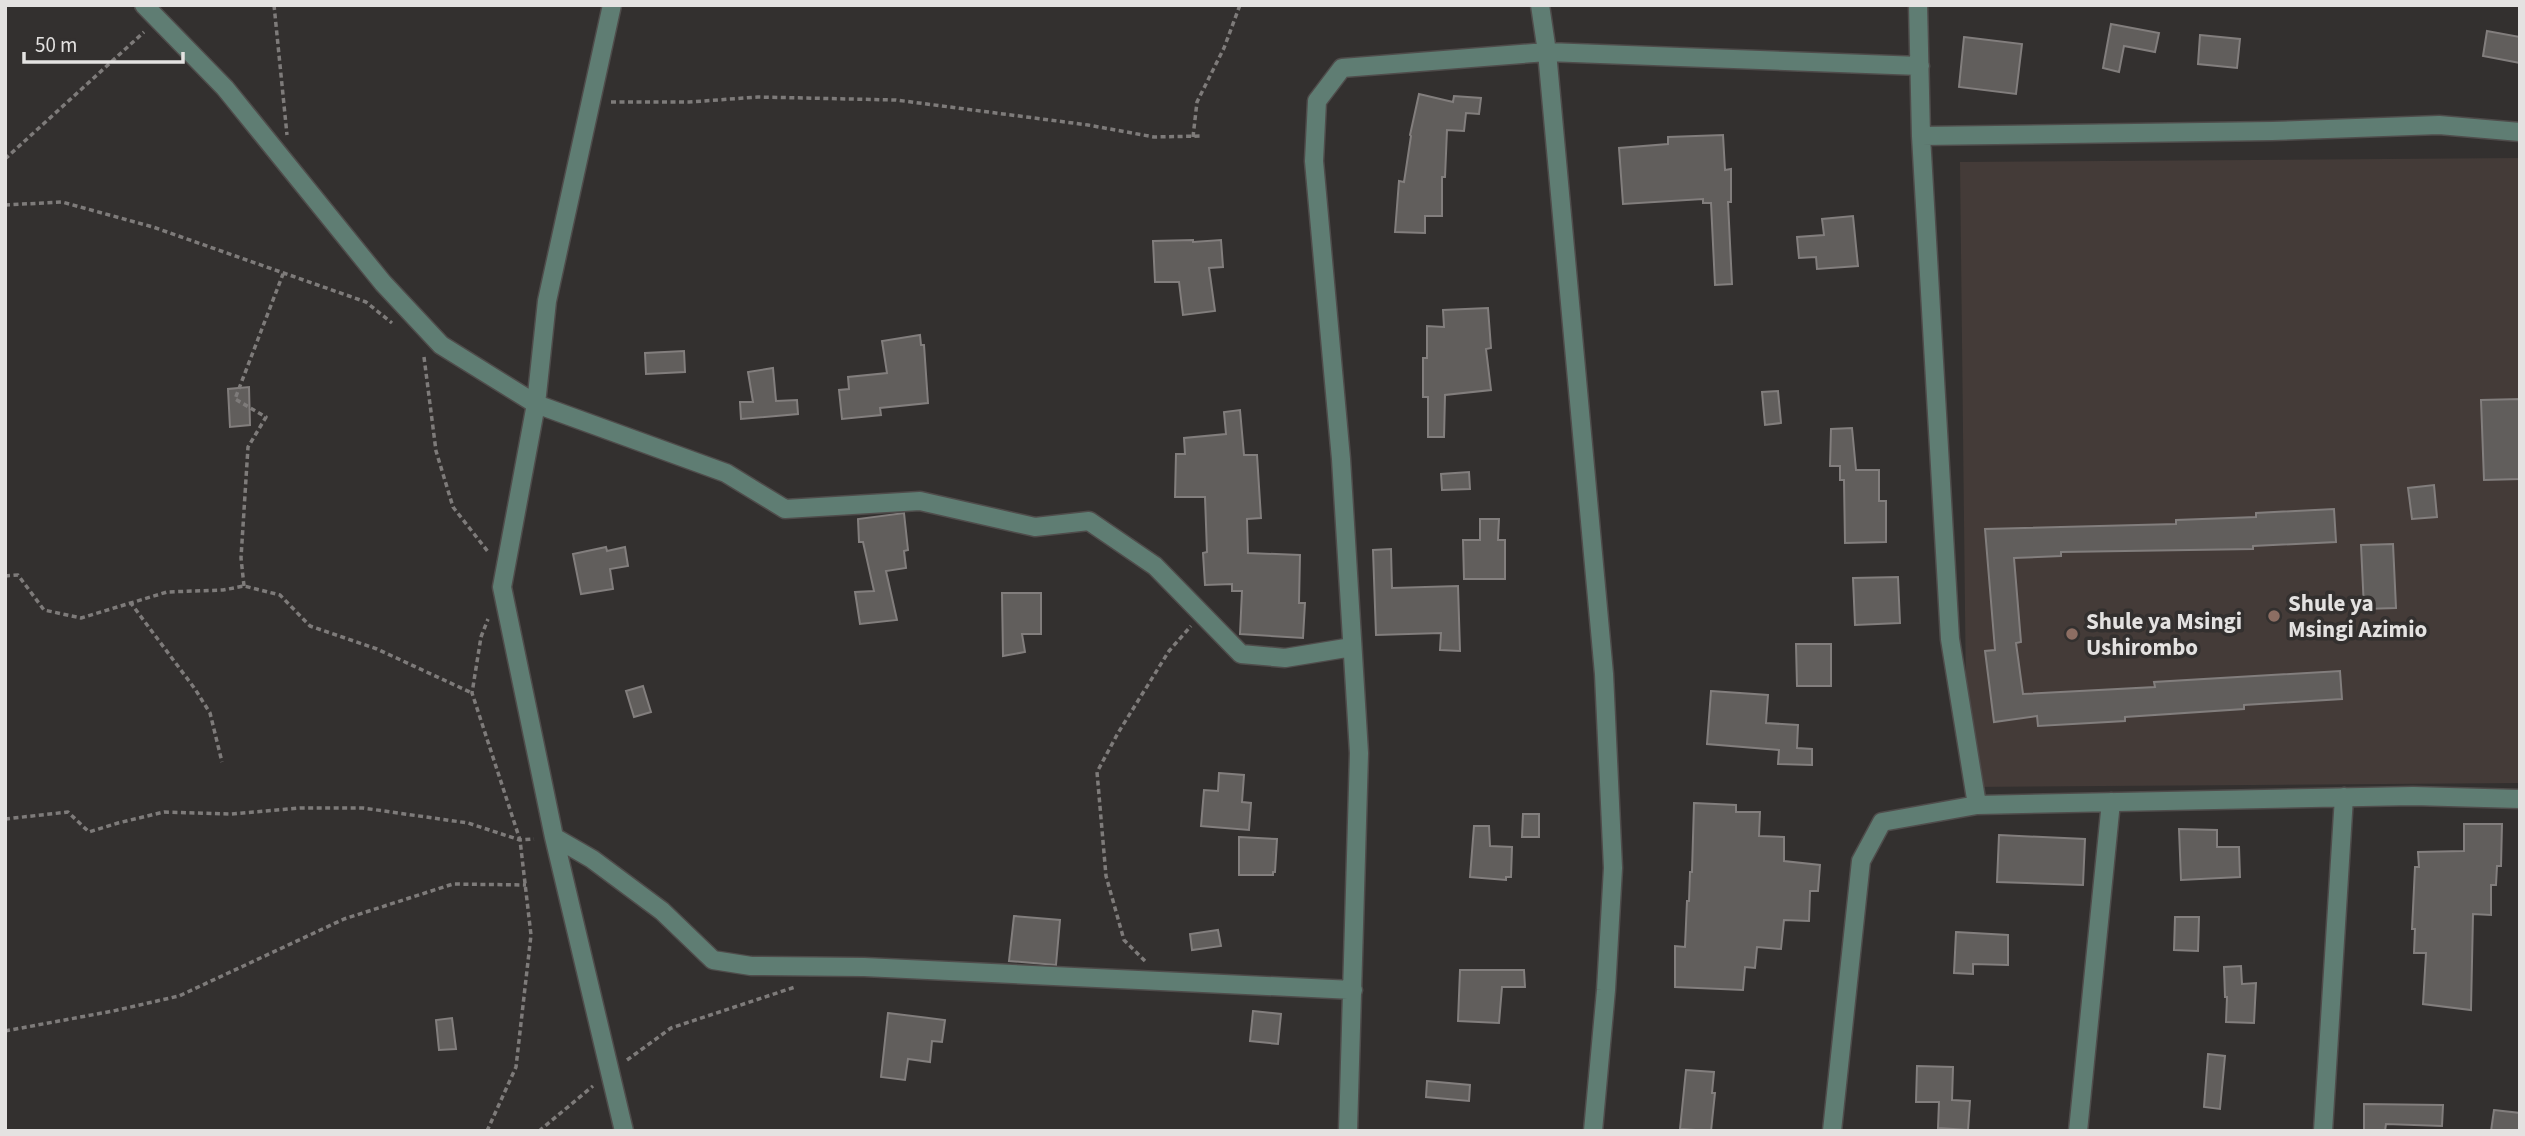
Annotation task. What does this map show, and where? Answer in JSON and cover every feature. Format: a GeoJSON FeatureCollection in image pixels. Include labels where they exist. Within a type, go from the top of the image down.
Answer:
{"type":"FeatureCollection","features":[{"type":"Feature","properties":{"kind":"street"},"geometry":{"type":"LineString","coordinates":[[144,5],[225,88],[383,284],[441,345],[536,404],[726,473],[785,509],[920,501],[1035,527],[1089,521],[1155,566],[1241,654],[1285,659],[1352,647]]}},
{"type":"Feature","properties":{"kind":"street"},"geometry":{"type":"LineString","coordinates":[[612,5],[547,301],[536,404],[502,587],[554,837],[624,1131]]}},
{"type":"Feature","properties":{"kind":"street"},"geometry":{"type":"LineString","coordinates":[[1540,5],[1547,51],[1604,674],[1612,854],[1606,990],[1593,1131]]}},
{"type":"Feature","properties":{"kind":"street"},"geometry":{"type":"LineString","coordinates":[[1918,5],[1922,136],[1951,639],[1978,805]]}},
{"type":"Feature","properties":{"kind":"street"},"geometry":{"type":"LineString","coordinates":[[1348,1131],[1359,753],[1341,459],[1314,161],[1317,101],[1342,68],[1547,51],[1920,66]]}},
{"type":"Feature","properties":{"kind":"street"},"geometry":{"type":"LineString","coordinates":[[1922,136],[2272,131],[2439,125],[2520,132]]}},
{"type":"Feature","properties":{"kind":"street"},"geometry":{"type":"LineString","coordinates":[[1832,1131],[1861,861],[1882,822],[1978,805],[2413,796],[2520,799]]}},
{"type":"Feature","properties":{"kind":"street"},"geometry":{"type":"LineString","coordinates":[[2323,1131],[2344,797]]}},
{"type":"Feature","properties":{"kind":"street"},"geometry":{"type":"LineString","coordinates":[[2078,1131],[2111,802]]}},
{"type":"Feature","properties":{"kind":"street"},"geometry":{"type":"LineString","coordinates":[[554,837],[592,859],[662,911],[713,960],[751,966],[864,967],[1353,990]]}},
{"type":"Feature","properties":{"kind":"path"},"geometry":{"type":"LineString","coordinates":[[274,5],[288,132],[288,165]]}},
{"type":"Feature","properties":{"kind":"path"},"geometry":{"type":"LineString","coordinates":[[1193,137],[1197,102],[1224,48],[1240,5]]}},
{"type":"Feature","properties":{"kind":"path"},"geometry":{"type":"LineString","coordinates":[[5,159],[158,19]]}},
{"type":"Feature","properties":{"kind":"path"},"geometry":{"type":"LineString","coordinates":[[591,102],[689,102],[758,97],[896,100],[1088,125],[1154,137],[1201,136]]}},
{"type":"Feature","properties":{"kind":"path"},"geometry":{"type":"LineString","coordinates":[[5,205],[62,202],[153,227],[366,302],[395,326]]}},
{"type":"Feature","properties":{"kind":"path"},"geometry":{"type":"LineString","coordinates":[[244,586],[241,558],[248,447],[266,417],[235,399],[283,274]]}},
{"type":"Feature","properties":{"kind":"path"},"geometry":{"type":"LineString","coordinates":[[424,356],[436,452],[453,507],[488,551],[502,587],[481,636],[471,693],[520,840],[531,935],[516,1067],[487,1131]]}},
{"type":"Feature","properties":{"kind":"path"},"geometry":{"type":"LineString","coordinates":[[5,576],[18,575],[44,610],[81,618],[167,592],[222,590],[244,586],[280,595],[310,626],[377,649],[471,693]]}},
{"type":"Feature","properties":{"kind":"path"},"geometry":{"type":"LineString","coordinates":[[130,602],[210,713],[222,762]]}},
{"type":"Feature","properties":{"kind":"path"},"geometry":{"type":"LineString","coordinates":[[1164,980],[1124,940],[1106,876],[1097,772],[1169,651],[1202,614]]}},
{"type":"Feature","properties":{"kind":"path"},"geometry":{"type":"LineString","coordinates":[[5,819],[68,812],[89,832],[164,813],[231,814],[300,808],[363,808],[468,823],[520,840],[554,837]]}},
{"type":"Feature","properties":{"kind":"path"},"geometry":{"type":"LineString","coordinates":[[5,1031],[113,1012],[179,996],[344,919],[453,884],[526,885]]}},
{"type":"Feature","properties":{"kind":"path"},"geometry":{"type":"LineString","coordinates":[[539,1131],[610,1072],[671,1028],[802,985]]}},
{"type":"Feature","properties":{"kind":"shaded area"},"geometry":{"type":"Polygon","coordinates":[[[2520,158],[2520,783],[1967,787],[1960,162],[2520,158]]]}},
{"type":"Feature","properties":{"kind":"building"},"geometry":{"type":"Polygon","coordinates":[[[2111,24],[2159,33],[2155,52],[2124,46],[2119,72],[2103,68],[2111,24]]]}},
{"type":"Feature","properties":{"kind":"building"},"geometry":{"type":"Polygon","coordinates":[[[2487,31],[2520,37],[2520,63],[2483,56],[2487,31]]]}},
{"type":"Feature","properties":{"kind":"building"},"geometry":{"type":"Polygon","coordinates":[[[2200,35],[2240,39],[2237,68],[2198,64],[2200,35]]]}},
{"type":"Feature","properties":{"kind":"building"},"geometry":{"type":"Polygon","coordinates":[[[1964,37],[2022,44],[2016,94],[1959,87],[1964,37]]]}},
{"type":"Feature","properties":{"kind":"building"},"geometry":{"type":"Polygon","coordinates":[[[1419,94],[1453,102],[1454,96],[1481,98],[1479,114],[1466,113],[1464,131],[1447,130],[1445,177],[1442,177],[1442,216],[1425,216],[1425,233],[1395,232],[1399,181],[1404,182],[1419,94]]]}},
{"type":"Feature","properties":{"kind":"building"},"geometry":{"type":"Polygon","coordinates":[[[1723,135],[1725,170],[1731,169],[1731,202],[1728,202],[1732,284],[1715,285],[1711,203],[1703,203],[1703,199],[1623,204],[1619,148],[1668,144],[1668,137],[1723,135]]]}},
{"type":"Feature","properties":{"kind":"building"},"geometry":{"type":"Polygon","coordinates":[[[1853,216],[1858,266],[1817,269],[1816,257],[1799,258],[1797,237],[1824,235],[1822,219],[1853,216]]]}},
{"type":"Feature","properties":{"kind":"building"},"geometry":{"type":"Polygon","coordinates":[[[1221,240],[1223,267],[1209,268],[1215,311],[1183,315],[1179,282],[1155,282],[1153,241],[1221,240]]]}},
{"type":"Feature","properties":{"kind":"building"},"geometry":{"type":"Polygon","coordinates":[[[1488,308],[1491,348],[1486,349],[1491,390],[1445,395],[1444,437],[1428,437],[1428,397],[1423,397],[1423,358],[1427,358],[1427,326],[1444,327],[1443,310],[1488,308]]]}},
{"type":"Feature","properties":{"kind":"building"},"geometry":{"type":"Polygon","coordinates":[[[920,335],[921,345],[924,345],[928,403],[880,408],[881,415],[842,419],[839,390],[849,389],[848,377],[887,373],[882,341],[920,335]]]}},
{"type":"Feature","properties":{"kind":"building"},"geometry":{"type":"Polygon","coordinates":[[[684,351],[685,372],[646,374],[645,353],[684,351]]]}},
{"type":"Feature","properties":{"kind":"building"},"geometry":{"type":"Polygon","coordinates":[[[773,368],[776,401],[797,400],[798,414],[741,419],[740,402],[753,402],[748,372],[773,368]]]}},
{"type":"Feature","properties":{"kind":"building"},"geometry":{"type":"Polygon","coordinates":[[[249,387],[250,425],[230,427],[228,389],[249,387]]]}},
{"type":"Feature","properties":{"kind":"building"},"geometry":{"type":"Polygon","coordinates":[[[1778,391],[1781,423],[1765,425],[1762,392],[1778,391]]]}},
{"type":"Feature","properties":{"kind":"building"},"geometry":{"type":"Polygon","coordinates":[[[2520,399],[2520,479],[2484,480],[2481,400],[2520,399]]]}},
{"type":"Feature","properties":{"kind":"building"},"geometry":{"type":"Polygon","coordinates":[[[1240,410],[1244,455],[1257,455],[1261,518],[1247,519],[1248,553],[1300,555],[1299,603],[1305,603],[1303,638],[1240,634],[1242,591],[1232,591],[1232,584],[1205,585],[1205,497],[1175,497],[1176,454],[1185,454],[1184,438],[1226,434],[1224,412],[1240,410]]]}},
{"type":"Feature","properties":{"kind":"building"},"geometry":{"type":"Polygon","coordinates":[[[1852,428],[1856,470],[1879,470],[1879,501],[1886,501],[1886,542],[1845,543],[1844,480],[1840,480],[1840,466],[1830,466],[1831,429],[1852,428]]]}},
{"type":"Feature","properties":{"kind":"building"},"geometry":{"type":"Polygon","coordinates":[[[1469,472],[1470,489],[1442,490],[1441,474],[1469,472]]]}},
{"type":"Feature","properties":{"kind":"building"},"geometry":{"type":"Polygon","coordinates":[[[2434,485],[2437,517],[2412,519],[2408,488],[2434,485]]]}},
{"type":"Feature","properties":{"kind":"building"},"geometry":{"type":"Polygon","coordinates":[[[2334,509],[2336,542],[2253,546],[2253,549],[2061,552],[2061,556],[2014,558],[2021,642],[2016,643],[2023,694],[2155,687],[2154,682],[2340,671],[2342,699],[2244,705],[2244,709],[2125,717],[2125,721],[2038,726],[2037,716],[1994,722],[1985,651],[1995,650],[1985,529],[2176,524],[2176,520],[2256,517],[2256,513],[2334,509]]]}},
{"type":"Feature","properties":{"kind":"building"},"geometry":{"type":"Polygon","coordinates":[[[904,513],[908,550],[904,551],[906,568],[886,571],[897,620],[860,624],[855,592],[874,591],[863,542],[859,542],[858,519],[904,513]]]}},
{"type":"Feature","properties":{"kind":"building"},"geometry":{"type":"Polygon","coordinates":[[[1480,519],[1499,519],[1498,540],[1505,540],[1505,579],[1464,579],[1463,540],[1480,540],[1480,519]]]}},
{"type":"Feature","properties":{"kind":"building"},"geometry":{"type":"Polygon","coordinates":[[[2393,544],[2396,608],[2364,609],[2361,545],[2393,544]]]}},
{"type":"Feature","properties":{"kind":"building"},"geometry":{"type":"Polygon","coordinates":[[[606,547],[607,551],[625,547],[628,566],[610,569],[613,589],[581,594],[573,554],[606,547]]]}},
{"type":"Feature","properties":{"kind":"building"},"geometry":{"type":"Polygon","coordinates":[[[1391,549],[1392,588],[1458,586],[1460,651],[1440,650],[1441,633],[1376,635],[1373,550],[1391,549]]]}},
{"type":"Feature","properties":{"kind":"building"},"geometry":{"type":"Polygon","coordinates":[[[1898,577],[1900,623],[1855,625],[1853,578],[1898,577]]]}},
{"type":"Feature","properties":{"kind":"building"},"geometry":{"type":"Polygon","coordinates":[[[1002,593],[1041,593],[1041,634],[1022,634],[1025,652],[1003,656],[1002,593]]]}},
{"type":"Feature","properties":{"kind":"building"},"geometry":{"type":"Polygon","coordinates":[[[1796,644],[1831,644],[1831,686],[1797,686],[1796,644]]]}},
{"type":"Feature","properties":{"kind":"building"},"geometry":{"type":"Polygon","coordinates":[[[643,686],[651,712],[634,717],[626,691],[643,686]]]}},
{"type":"Feature","properties":{"kind":"building"},"geometry":{"type":"Polygon","coordinates":[[[1711,691],[1768,695],[1766,723],[1798,725],[1797,748],[1812,749],[1812,765],[1778,764],[1779,750],[1707,744],[1711,691]]]}},
{"type":"Feature","properties":{"kind":"building"},"geometry":{"type":"Polygon","coordinates":[[[1219,773],[1244,775],[1242,802],[1251,803],[1249,830],[1201,826],[1204,790],[1218,791],[1219,773]]]}},
{"type":"Feature","properties":{"kind":"building"},"geometry":{"type":"Polygon","coordinates":[[[1694,803],[1736,805],[1736,812],[1760,812],[1759,836],[1784,837],[1784,861],[1820,865],[1818,891],[1810,891],[1809,921],[1784,920],[1781,949],[1757,947],[1755,968],[1745,967],[1743,990],[1675,987],[1675,946],[1685,947],[1687,901],[1692,872],[1694,803]]]}},
{"type":"Feature","properties":{"kind":"building"},"geometry":{"type":"Polygon","coordinates":[[[1523,814],[1539,814],[1539,837],[1522,837],[1523,814]]]}},
{"type":"Feature","properties":{"kind":"building"},"geometry":{"type":"Polygon","coordinates":[[[2464,824],[2502,824],[2501,866],[2497,866],[2496,885],[2491,885],[2491,915],[2473,914],[2471,1010],[2423,1004],[2426,953],[2414,953],[2415,929],[2412,929],[2415,867],[2419,867],[2418,852],[2464,851],[2464,824]]]}},
{"type":"Feature","properties":{"kind":"building"},"geometry":{"type":"Polygon","coordinates":[[[1474,826],[1489,826],[1490,846],[1512,847],[1511,877],[1506,877],[1506,880],[1470,877],[1474,826]]]}},
{"type":"Feature","properties":{"kind":"building"},"geometry":{"type":"Polygon","coordinates":[[[2179,829],[2217,830],[2217,847],[2239,847],[2240,877],[2181,880],[2179,829]]]}},
{"type":"Feature","properties":{"kind":"building"},"geometry":{"type":"Polygon","coordinates":[[[1999,835],[2085,839],[2083,885],[1997,882],[1999,835]]]}},
{"type":"Feature","properties":{"kind":"building"},"geometry":{"type":"Polygon","coordinates":[[[1239,837],[1277,839],[1273,875],[1239,875],[1239,837]]]}},
{"type":"Feature","properties":{"kind":"building"},"geometry":{"type":"Polygon","coordinates":[[[1014,916],[1060,920],[1056,965],[1009,961],[1014,916]]]}},
{"type":"Feature","properties":{"kind":"building"},"geometry":{"type":"Polygon","coordinates":[[[2175,917],[2199,917],[2198,951],[2174,950],[2175,917]]]}},
{"type":"Feature","properties":{"kind":"building"},"geometry":{"type":"Polygon","coordinates":[[[1218,930],[1221,946],[1192,950],[1190,934],[1218,930]]]}},
{"type":"Feature","properties":{"kind":"building"},"geometry":{"type":"Polygon","coordinates":[[[1956,932],[2008,935],[2008,965],[1973,964],[1973,974],[1954,973],[1956,932]]]}},
{"type":"Feature","properties":{"kind":"building"},"geometry":{"type":"Polygon","coordinates":[[[2241,966],[2242,984],[2256,983],[2254,1023],[2226,1022],[2224,967],[2241,966]]]}},
{"type":"Feature","properties":{"kind":"building"},"geometry":{"type":"Polygon","coordinates":[[[1460,970],[1524,970],[1525,987],[1502,987],[1499,1023],[1458,1021],[1460,970]]]}},
{"type":"Feature","properties":{"kind":"building"},"geometry":{"type":"Polygon","coordinates":[[[1253,1011],[1281,1014],[1278,1044],[1250,1041],[1253,1011]]]}},
{"type":"Feature","properties":{"kind":"building"},"geometry":{"type":"Polygon","coordinates":[[[888,1013],[945,1020],[942,1042],[932,1041],[930,1062],[908,1059],[905,1080],[881,1077],[888,1013]]]}},
{"type":"Feature","properties":{"kind":"building"},"geometry":{"type":"Polygon","coordinates":[[[452,1018],[456,1049],[439,1050],[436,1020],[452,1018]]]}},
{"type":"Feature","properties":{"kind":"building"},"geometry":{"type":"Polygon","coordinates":[[[2208,1054],[2225,1056],[2220,1109],[2204,1107],[2208,1054]]]}},
{"type":"Feature","properties":{"kind":"building"},"geometry":{"type":"Polygon","coordinates":[[[1917,1066],[1953,1067],[1952,1100],[1970,1101],[1968,1130],[1938,1128],[1939,1102],[1916,1102],[1917,1066]]]}},
{"type":"Feature","properties":{"kind":"building"},"geometry":{"type":"Polygon","coordinates":[[[1686,1070],[1714,1072],[1711,1131],[1680,1129],[1686,1070]]]}},
{"type":"Feature","properties":{"kind":"building"},"geometry":{"type":"Polygon","coordinates":[[[1427,1081],[1470,1085],[1469,1101],[1426,1097],[1427,1081]]]}},
{"type":"Feature","properties":{"kind":"building"},"geometry":{"type":"Polygon","coordinates":[[[2364,1104],[2443,1105],[2442,1126],[2386,1124],[2385,1131],[2364,1131],[2364,1104]]]}},
{"type":"Feature","properties":{"kind":"building"},"geometry":{"type":"Polygon","coordinates":[[[2494,1110],[2520,1113],[2520,1131],[2491,1131],[2494,1110]]]}},
{"type":"Feature","properties":{"kind":"place","name":"Shule ya Msingi Azimio"},"geometry":{"type":"Point","coordinates":[2274,616]}},
{"type":"Feature","properties":{"kind":"place","name":"Shule ya Msingi Ushirombo"},"geometry":{"type":"Point","coordinates":[2072,634]}}]}
